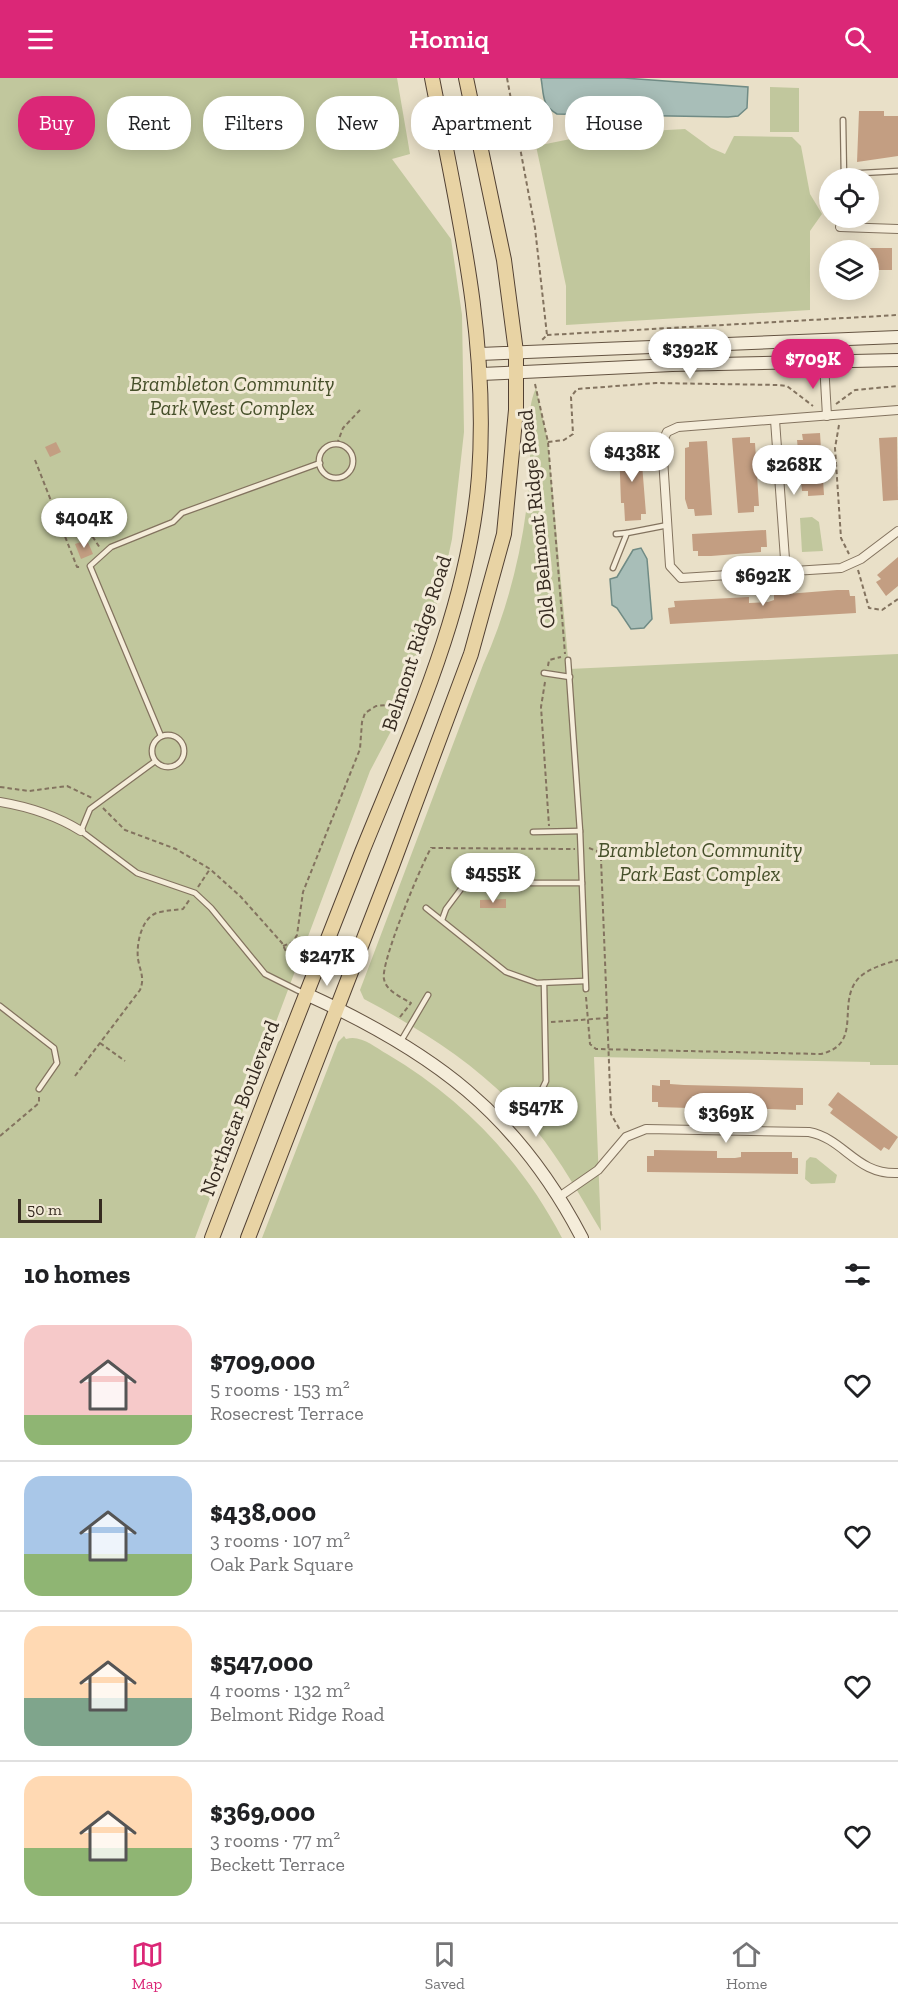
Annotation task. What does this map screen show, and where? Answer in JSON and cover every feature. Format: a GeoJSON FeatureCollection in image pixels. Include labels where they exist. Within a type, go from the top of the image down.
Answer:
{"type":"FeatureCollection","features":[{"type":"Feature","properties":{"kind":"main road","name":"Belmont Ridge Road"},"geometry":{"type":"LineString","coordinates":[[306,994],[411,731],[461,586],[479,479],[480,354],[464,236],[432,78]]}},
{"type":"Feature","properties":{"kind":"main road"},"geometry":{"type":"LineString","coordinates":[[248,1238],[392,866],[471,654],[494,577],[508,507],[517,372],[516,352],[504,260],[466,78]]}},
{"type":"Feature","properties":{"kind":"main road"},"geometry":{"type":"LineString","coordinates":[[480,354],[898,337]]}},
{"type":"Feature","properties":{"kind":"main road"},"geometry":{"type":"LineString","coordinates":[[481,374],[517,372],[535,377],[898,360]]}},
{"type":"Feature","properties":{"kind":"main road"},"geometry":{"type":"LineString","coordinates":[[306,994],[401,1041],[457,1081],[505,1126],[540,1167],[582,1238]]}},
{"type":"Feature","properties":{"kind":"main road","name":"Northstar Boulevard"},"geometry":{"type":"LineString","coordinates":[[212,1238],[306,994]]}},
{"type":"Feature","properties":{"kind":"street"},"geometry":{"type":"LineString","coordinates":[[879,227],[898,229]]}},
{"type":"Feature","properties":{"kind":"street"},"geometry":{"type":"LineString","coordinates":[[824,363],[827,416]]}},
{"type":"Feature","properties":{"kind":"street"},"geometry":{"type":"LineString","coordinates":[[898,411],[678,426],[667,432],[662,443],[670,566],[681,578],[830,570],[854,563],[898,531]]}},
{"type":"Feature","properties":{"kind":"street"},"geometry":{"type":"LineString","coordinates":[[775,420],[786,573]]}},
{"type":"Feature","properties":{"kind":"street"},"geometry":{"type":"LineString","coordinates":[[0,802],[39,810],[61,818],[81,831]]}},
{"type":"Feature","properties":{"kind":"street"},"geometry":{"type":"LineString","coordinates":[[559,1197],[598,1170],[626,1137],[646,1129],[809,1132],[824,1136],[865,1167],[898,1173]]}},
{"type":"Feature","properties":{"kind":"lane"},"geometry":{"type":"LineString","coordinates":[[843,120],[844,168]]}},
{"type":"Feature","properties":{"kind":"lane"},"geometry":{"type":"LineString","coordinates":[[879,173],[898,171]]}},
{"type":"Feature","properties":{"kind":"lane"},"geometry":{"type":"LineString","coordinates":[[161,736],[90,566],[111,547],[173,522],[182,513],[320,463],[326,448],[337,444],[347,448],[352,458],[348,473],[338,477],[328,476],[320,463]]}},
{"type":"Feature","properties":{"kind":"lane"},"geometry":{"type":"LineString","coordinates":[[616,534],[668,525]]}},
{"type":"Feature","properties":{"kind":"lane"},"geometry":{"type":"LineString","coordinates":[[613,568],[627,533]]}},
{"type":"Feature","properties":{"kind":"lane"},"geometry":{"type":"LineString","coordinates":[[568,660],[580,831],[586,988]]}},
{"type":"Feature","properties":{"kind":"lane"},"geometry":{"type":"LineString","coordinates":[[544,673],[570,677]]}},
{"type":"Feature","properties":{"kind":"lane"},"geometry":{"type":"LineString","coordinates":[[172,735],[181,741],[185,751],[182,760],[174,766],[164,767],[154,762],[152,752],[154,742],[161,736],[172,735]]}},
{"type":"Feature","properties":{"kind":"lane"},"geometry":{"type":"LineString","coordinates":[[154,762],[90,809],[81,831],[137,873],[195,893],[211,908],[265,974],[306,994]]}},
{"type":"Feature","properties":{"kind":"lane"},"geometry":{"type":"LineString","coordinates":[[533,832],[580,831]]}},
{"type":"Feature","properties":{"kind":"lane"},"geometry":{"type":"LineString","coordinates":[[442,920],[446,909],[468,883],[582,883]]}},
{"type":"Feature","properties":{"kind":"lane"},"geometry":{"type":"LineString","coordinates":[[426,908],[506,972],[529,981],[544,983],[585,981]]}},
{"type":"Feature","properties":{"kind":"lane"},"geometry":{"type":"LineString","coordinates":[[505,1126],[532,1106],[543,1091],[547,1075],[544,983]]}},
{"type":"Feature","properties":{"kind":"lane"},"geometry":{"type":"LineString","coordinates":[[401,1041],[428,995]]}},
{"type":"Feature","properties":{"kind":"lane"},"geometry":{"type":"LineString","coordinates":[[0,1006],[54,1048],[57,1063],[39,1089]]}},
{"type":"Feature","properties":{"kind":"path"},"geometry":{"type":"LineString","coordinates":[[507,78],[535,228],[547,335]]}},
{"type":"Feature","properties":{"kind":"path"},"geometry":{"type":"LineString","coordinates":[[534,351],[534,347],[547,335],[898,315]]}},
{"type":"Feature","properties":{"kind":"path","name":"Old Belmont Ridge Road"},"geometry":{"type":"LineString","coordinates":[[535,377],[548,442],[565,652],[563,657],[549,660],[548,668]]}},
{"type":"Feature","properties":{"kind":"path"},"geometry":{"type":"LineString","coordinates":[[548,442],[564,440],[573,434],[571,397],[577,389],[657,383],[778,384],[787,386],[813,406],[839,404],[855,390],[898,386]]}},
{"type":"Feature","properties":{"kind":"path"},"geometry":{"type":"LineString","coordinates":[[839,404],[839,430],[835,448],[841,538],[863,584],[869,608],[882,610],[898,599]]}},
{"type":"Feature","properties":{"kind":"path"},"geometry":{"type":"LineString","coordinates":[[337,444],[342,428],[360,410]]}},
{"type":"Feature","properties":{"kind":"path"},"geometry":{"type":"LineString","coordinates":[[35,460],[77,567],[90,566]]}},
{"type":"Feature","properties":{"kind":"path"},"geometry":{"type":"LineString","coordinates":[[62,531],[85,525],[104,554]]}},
{"type":"Feature","properties":{"kind":"path"},"geometry":{"type":"LineString","coordinates":[[545,680],[541,707],[549,826]]}},
{"type":"Feature","properties":{"kind":"path"},"geometry":{"type":"LineString","coordinates":[[284,946],[293,942],[297,935],[303,892],[357,759],[365,713],[376,706],[398,704],[406,699]]}},
{"type":"Feature","properties":{"kind":"path"},"geometry":{"type":"LineString","coordinates":[[0,788],[29,791],[74,787],[98,803],[125,830],[176,849],[210,869],[241,897],[284,946],[296,973]]}},
{"type":"Feature","properties":{"kind":"path"},"geometry":{"type":"LineString","coordinates":[[549,839],[549,849]]}},
{"type":"Feature","properties":{"kind":"path"},"geometry":{"type":"LineString","coordinates":[[586,848],[597,851],[601,859],[611,1114],[626,1137]]}},
{"type":"Feature","properties":{"kind":"path"},"geometry":{"type":"LineString","coordinates":[[75,1076],[140,990],[143,982],[138,957],[142,927],[149,917],[158,912],[183,909],[210,869]]}},
{"type":"Feature","properties":{"kind":"path"},"geometry":{"type":"LineString","coordinates":[[586,988],[590,1044],[596,1049],[821,1054],[832,1052],[839,1046],[847,1032],[850,994],[855,982],[862,975],[898,960]]}},
{"type":"Feature","properties":{"kind":"path"},"geometry":{"type":"LineString","coordinates":[[545,1023],[608,1018]]}},
{"type":"Feature","properties":{"kind":"path"},"geometry":{"type":"LineString","coordinates":[[100,1042],[125,1061]]}},
{"type":"Feature","properties":{"kind":"path"},"geometry":{"type":"LineString","coordinates":[[0,1136],[39,1103],[39,1089]]}},
{"type":"Feature","properties":{"kind":"green space","name":"Brambleton Community Park West Complex"},"geometry":{"type":"Polygon","coordinates":[[[0,78],[397,78],[410,154],[392,159],[451,239],[462,315],[464,432],[452,539],[441,590],[400,714],[370,771],[195,1238],[0,1238],[0,78]]]}},
{"type":"Feature","properties":{"kind":"green space"},"geometry":{"type":"Polygon","coordinates":[[[770,87],[799,88],[799,132],[770,132],[770,87]]]}},
{"type":"Feature","properties":{"kind":"green space"},"geometry":{"type":"Polygon","coordinates":[[[685,129],[711,148],[725,154],[734,136],[792,137],[801,146],[810,194],[819,209],[819,218],[810,231],[810,310],[566,325],[566,286],[537,150],[553,150],[553,143],[565,140],[565,150],[664,150],[664,130],[685,129]]]}},
{"type":"Feature","properties":{"kind":"green space","name":"Brambleton Community Park East Complex"},"geometry":{"type":"Polygon","coordinates":[[[536,388],[548,442],[569,669],[898,654],[898,1065],[870,1065],[870,1062],[594,1057],[601,1231],[554,1154],[518,1109],[499,1090],[434,1040],[364,999],[360,990],[493,642],[508,596],[520,548],[528,499],[529,420],[536,388]]]}},
{"type":"Feature","properties":{"kind":"green space"},"geometry":{"type":"Polygon","coordinates":[[[812,517],[819,522],[823,551],[802,552],[800,518],[812,517]]]}},
{"type":"Feature","properties":{"kind":"green space"},"geometry":{"type":"Polygon","coordinates":[[[344,1036],[346,1039],[357,1038],[378,1048],[414,1071],[465,1111],[509,1158],[546,1210],[562,1238],[262,1238],[338,1042],[344,1036]]]}},
{"type":"Feature","properties":{"kind":"green space"},"geometry":{"type":"Polygon","coordinates":[[[810,1157],[816,1158],[837,1175],[835,1183],[811,1184],[805,1179],[806,1161],[810,1157]]]}},
{"type":"Feature","properties":{"kind":"water"},"geometry":{"type":"Polygon","coordinates":[[[541,78],[624,78],[748,87],[747,108],[738,116],[728,117],[664,116],[664,96],[565,96],[565,114],[557,114],[553,112],[553,96],[544,96],[541,78]]]}},
{"type":"Feature","properties":{"kind":"water"},"geometry":{"type":"Polygon","coordinates":[[[641,548],[647,559],[652,619],[644,628],[631,629],[617,608],[612,605],[610,579],[617,577],[633,550],[641,548]]]}},
{"type":"Feature","properties":{"kind":"building"},"geometry":{"type":"Polygon","coordinates":[[[859,111],[884,111],[884,116],[898,116],[898,156],[857,162],[859,111]]]}},
{"type":"Feature","properties":{"kind":"building"},"geometry":{"type":"Polygon","coordinates":[[[879,248],[892,248],[892,270],[879,270],[879,248]]]}},
{"type":"Feature","properties":{"kind":"building"},"geometry":{"type":"Polygon","coordinates":[[[820,433],[824,495],[808,496],[808,491],[802,491],[797,440],[803,440],[802,434],[820,433]]]}},
{"type":"Feature","properties":{"kind":"building"},"geometry":{"type":"Polygon","coordinates":[[[750,437],[750,443],[755,443],[759,506],[754,506],[754,512],[738,513],[732,438],[750,437]]]}},
{"type":"Feature","properties":{"kind":"building"},"geometry":{"type":"Polygon","coordinates":[[[897,437],[898,500],[883,501],[879,438],[897,437]]]}},
{"type":"Feature","properties":{"kind":"building"},"geometry":{"type":"Polygon","coordinates":[[[707,441],[712,515],[695,516],[694,509],[688,509],[685,499],[685,448],[689,447],[689,442],[707,441]]]}},
{"type":"Feature","properties":{"kind":"building"},"geometry":{"type":"Polygon","coordinates":[[[56,442],[61,452],[50,457],[45,447],[56,442]]]}},
{"type":"Feature","properties":{"kind":"building"},"geometry":{"type":"Polygon","coordinates":[[[636,445],[637,451],[641,451],[646,514],[641,514],[641,520],[625,521],[624,503],[621,503],[619,446],[636,445]]]}},
{"type":"Feature","properties":{"kind":"building"},"geometry":{"type":"Polygon","coordinates":[[[766,530],[767,547],[761,547],[761,552],[698,556],[698,551],[693,551],[692,534],[766,530]]]}},
{"type":"Feature","properties":{"kind":"building"},"geometry":{"type":"Polygon","coordinates":[[[87,540],[93,554],[81,559],[75,544],[87,540]]]}},
{"type":"Feature","properties":{"kind":"building"},"geometry":{"type":"Polygon","coordinates":[[[898,557],[898,586],[886,596],[876,582],[881,579],[877,575],[898,557]]]}},
{"type":"Feature","properties":{"kind":"building"},"geometry":{"type":"Polygon","coordinates":[[[849,590],[850,596],[855,596],[856,613],[670,624],[668,608],[675,607],[674,601],[749,597],[749,603],[768,602],[774,600],[774,595],[849,590]]]}},
{"type":"Feature","properties":{"kind":"building"},"geometry":{"type":"Polygon","coordinates":[[[506,899],[506,908],[480,908],[480,900],[506,899]]]}},
{"type":"Feature","properties":{"kind":"building"},"geometry":{"type":"Polygon","coordinates":[[[660,1080],[670,1080],[670,1084],[684,1085],[803,1088],[803,1105],[796,1105],[796,1110],[746,1108],[746,1103],[721,1103],[721,1109],[658,1107],[658,1102],[652,1102],[652,1085],[660,1086],[660,1080]]]}},
{"type":"Feature","properties":{"kind":"building"},"geometry":{"type":"Polygon","coordinates":[[[838,1092],[898,1137],[889,1150],[884,1147],[881,1151],[830,1113],[833,1109],[828,1105],[838,1092]]]}},
{"type":"Feature","properties":{"kind":"building"},"geometry":{"type":"Polygon","coordinates":[[[654,1150],[717,1151],[717,1158],[741,1157],[741,1152],[792,1152],[792,1158],[798,1158],[798,1174],[647,1172],[647,1156],[654,1156],[654,1150]]]}}]}
